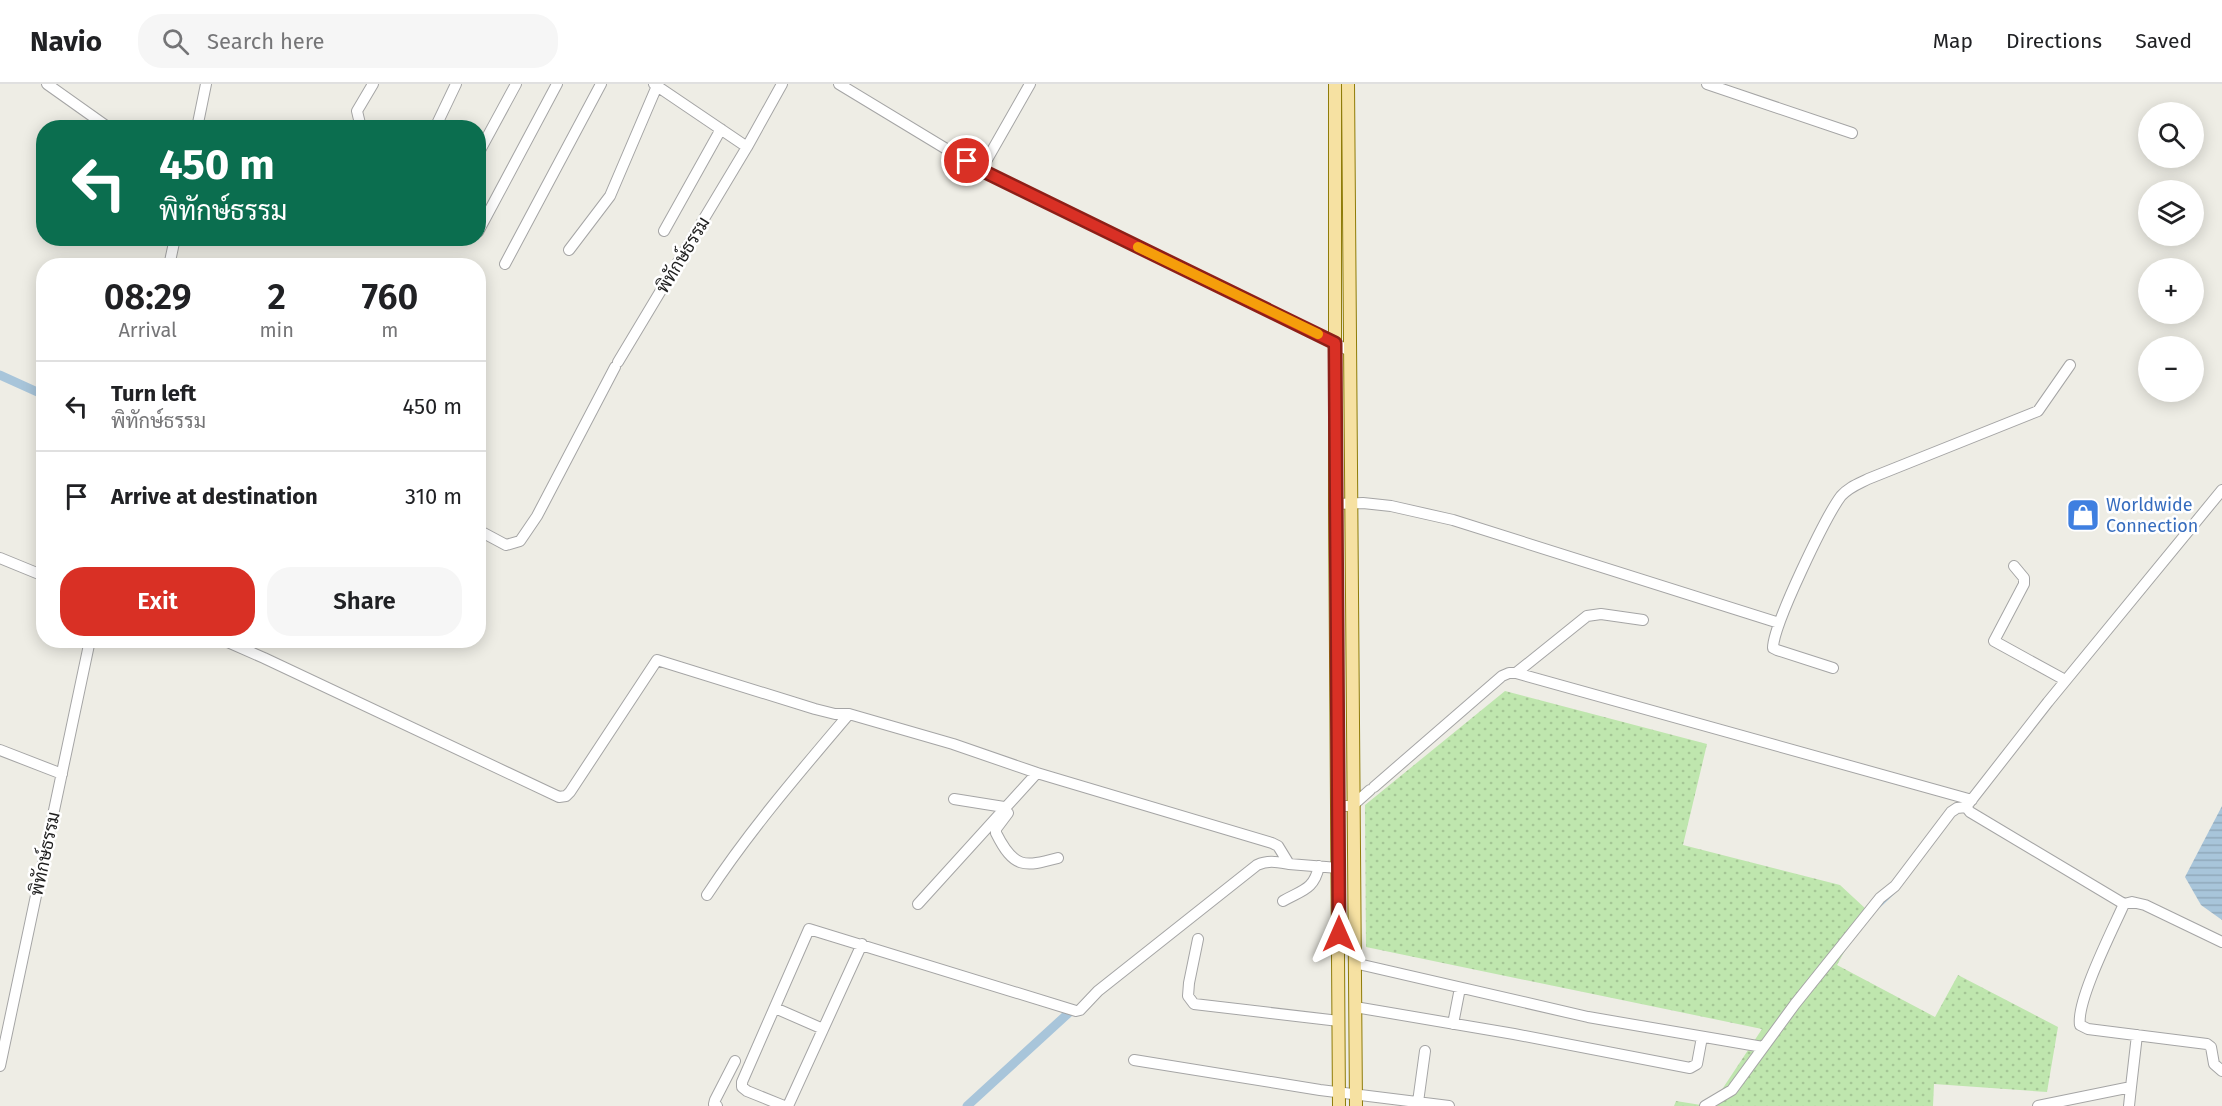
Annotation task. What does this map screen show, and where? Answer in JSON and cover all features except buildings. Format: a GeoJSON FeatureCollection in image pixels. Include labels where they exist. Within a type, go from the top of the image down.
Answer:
{"type":"FeatureCollection","features":[{"type":"Feature","properties":{"kind":"main road"},"geometry":{"type":"LineString","coordinates":[[1335,84],[1339,1106]]}},
{"type":"Feature","properties":{"kind":"main road"},"geometry":{"type":"LineString","coordinates":[[1348,84],[1356,1100]]}},
{"type":"Feature","properties":{"kind":"street"},"geometry":{"type":"LineString","coordinates":[[47,84],[98,120]]}},
{"type":"Feature","properties":{"kind":"street"},"geometry":{"type":"LineString","coordinates":[[199,120],[206,84]]}},
{"type":"Feature","properties":{"kind":"street"},"geometry":{"type":"LineString","coordinates":[[359,120],[357,111],[373,84]]}},
{"type":"Feature","properties":{"kind":"street"},"geometry":{"type":"LineString","coordinates":[[439,120],[456,84]]}},
{"type":"Feature","properties":{"kind":"street"},"geometry":{"type":"LineString","coordinates":[[486,139],[516,84]]}},
{"type":"Feature","properties":{"kind":"street"},"geometry":{"type":"LineString","coordinates":[[486,219],[557,84]]}},
{"type":"Feature","properties":{"kind":"street"},"geometry":{"type":"LineString","coordinates":[[505,264],[601,84]]}},
{"type":"Feature","properties":{"kind":"street","name":"พิทักษ์ธรรม"},"geometry":{"type":"LineString","coordinates":[[486,534],[506,544],[515,544],[520,541],[537,516],[616,365],[747,147],[782,84]]}},
{"type":"Feature","properties":{"kind":"street"},"geometry":{"type":"LineString","coordinates":[[839,84],[981,170],[1350,351]]}},
{"type":"Feature","properties":{"kind":"street"},"geometry":{"type":"LineString","coordinates":[[981,170],[1030,84]]}},
{"type":"Feature","properties":{"kind":"street"},"geometry":{"type":"LineString","coordinates":[[1707,84],[1852,133]]}},
{"type":"Feature","properties":{"kind":"street"},"geometry":{"type":"LineString","coordinates":[[569,250],[610,196],[656,85],[747,147]]}},
{"type":"Feature","properties":{"kind":"street"},"geometry":{"type":"LineString","coordinates":[[664,231],[721,129]]}},
{"type":"Feature","properties":{"kind":"street"},"geometry":{"type":"LineString","coordinates":[[1833,668],[1773,648],[1779,623],[1841,497],[1852,486],[2038,411],[2070,365]]}},
{"type":"Feature","properties":{"kind":"street"},"geometry":{"type":"LineString","coordinates":[[1706,1106],[1732,1090],[1758,1047],[1880,898],[1895,886],[1951,812],[1969,803],[2065,680],[2222,490]]}},
{"type":"Feature","properties":{"kind":"street"},"geometry":{"type":"LineString","coordinates":[[1335,504],[1391,506],[1453,520],[1779,623]]}},
{"type":"Feature","properties":{"kind":"street"},"geometry":{"type":"LineString","coordinates":[[0,558],[36,573]]}},
{"type":"Feature","properties":{"kind":"street"},"geometry":{"type":"LineString","coordinates":[[2014,566],[2024,578],[2024,584],[1994,641],[2065,680]]}},
{"type":"Feature","properties":{"kind":"street"},"geometry":{"type":"LineString","coordinates":[[1516,673],[1587,616],[1601,614],[1643,620]]}},
{"type":"Feature","properties":{"kind":"street","name":"พิทักษ์ธรรม"},"geometry":{"type":"LineString","coordinates":[[0,1066],[88,648]]}},
{"type":"Feature","properties":{"kind":"street"},"geometry":{"type":"LineString","coordinates":[[241,648],[559,797],[566,796],[570,792],[657,660],[835,714],[849,714],[953,744],[1037,773],[1272,843],[1278,846],[1289,864]]}},
{"type":"Feature","properties":{"kind":"street"},"geometry":{"type":"LineString","coordinates":[[1338,806],[1352,806],[1502,676],[1509,673],[1516,673],[1969,803]]}},
{"type":"Feature","properties":{"kind":"street"},"geometry":{"type":"LineString","coordinates":[[707,895],[724,869],[779,798],[849,714]]}},
{"type":"Feature","properties":{"kind":"street"},"geometry":{"type":"LineString","coordinates":[[0,750],[62,774]]}},
{"type":"Feature","properties":{"kind":"street"},"geometry":{"type":"LineString","coordinates":[[918,904],[1037,773]]}},
{"type":"Feature","properties":{"kind":"street"},"geometry":{"type":"LineString","coordinates":[[1018,793],[1015,803],[996,829],[999,839],[1016,860],[1024,865],[1058,858]]}},
{"type":"Feature","properties":{"kind":"street"},"geometry":{"type":"LineString","coordinates":[[954,799],[1004,807]]}},
{"type":"Feature","properties":{"kind":"street"},"geometry":{"type":"LineString","coordinates":[[1969,803],[1970,812],[2124,904],[2132,902],[2145,904],[2222,942]]}},
{"type":"Feature","properties":{"kind":"street"},"geometry":{"type":"LineString","coordinates":[[862,944],[786,1106],[742,1087],[741,1082],[809,929],[862,944],[1076,1011],[1257,865],[1273,861],[1338,868]]}},
{"type":"Feature","properties":{"kind":"street"},"geometry":{"type":"LineString","coordinates":[[1283,901],[1316,881],[1319,866]]}},
{"type":"Feature","properties":{"kind":"street"},"geometry":{"type":"LineString","coordinates":[[2124,904],[2090,982],[2079,1020],[2080,1025],[2088,1029],[2207,1044],[2211,1047],[2214,1064],[2222,1071]]}},
{"type":"Feature","properties":{"kind":"street"},"geometry":{"type":"LineString","coordinates":[[1198,939],[1188,983],[1188,996],[1191,1002],[1339,1022]]}},
{"type":"Feature","properties":{"kind":"street"},"geometry":{"type":"LineString","coordinates":[[1354,963],[1588,1017],[1758,1047]]}},
{"type":"Feature","properties":{"kind":"street"},"geometry":{"type":"LineString","coordinates":[[1454,1024],[1460,988]]}},
{"type":"Feature","properties":{"kind":"street"},"geometry":{"type":"LineString","coordinates":[[1355,1007],[1690,1068],[1697,1064],[1702,1037]]}},
{"type":"Feature","properties":{"kind":"street"},"geometry":{"type":"LineString","coordinates":[[775,1008],[823,1029]]}},
{"type":"Feature","properties":{"kind":"street"},"geometry":{"type":"LineString","coordinates":[[2129,1106],[2137,1035]]}},
{"type":"Feature","properties":{"kind":"street"},"geometry":{"type":"LineString","coordinates":[[1418,1102],[1425,1051]]}},
{"type":"Feature","properties":{"kind":"street"},"geometry":{"type":"LineString","coordinates":[[1134,1060],[1339,1092],[1356,1100],[1418,1102],[1449,1106]]}},
{"type":"Feature","properties":{"kind":"street"},"geometry":{"type":"LineString","coordinates":[[717,1106],[714,1104],[715,1100],[735,1061]]}},
{"type":"Feature","properties":{"kind":"street"},"geometry":{"type":"LineString","coordinates":[[2038,1106],[2131,1087]]}},
{"type":"Feature","properties":{"kind":"green space"},"geometry":{"type":"Polygon","coordinates":[[[1505,691],[1707,744],[1683,845],[1840,885],[1867,910],[1837,965],[1935,1017],[1958,975],[2058,1027],[2047,1092],[1934,1084],[1933,1106],[1674,1106],[1676,1101],[1701,1105],[1719,1094],[1762,1029],[1366,947],[1365,805],[1505,691]]]}},
{"type":"Feature","properties":{"kind":"water"},"geometry":{"type":"Polygon","coordinates":[[[2222,806],[2222,920],[2201,905],[2185,877],[2222,806]]]}},
{"type":"Feature","properties":{"kind":"waterway"},"geometry":{"type":"LineString","coordinates":[[0,375],[36,391]]}},
{"type":"Feature","properties":{"kind":"waterway"},"geometry":{"type":"LineString","coordinates":[[1877,909],[1895,892]]}},
{"type":"Feature","properties":{"kind":"waterway"},"geometry":{"type":"LineString","coordinates":[[967,1106],[1073,1009]]}},
{"type":"Feature","properties":{"kind":"slow traffic"},"geometry":{"type":"LineString","coordinates":[[1138,247],[1318,334]]}},
{"type":"Feature","properties":{"kind":"place","name":"Worldwide Connection"},"geometry":{"type":"Point","coordinates":[2083,515]}},
{"type":"Feature","properties":{"kind":"route"},"geometry":{"type":"LineString","coordinates":[[967,161],[981,170],[1335,343],[1339,934]]}}]}
